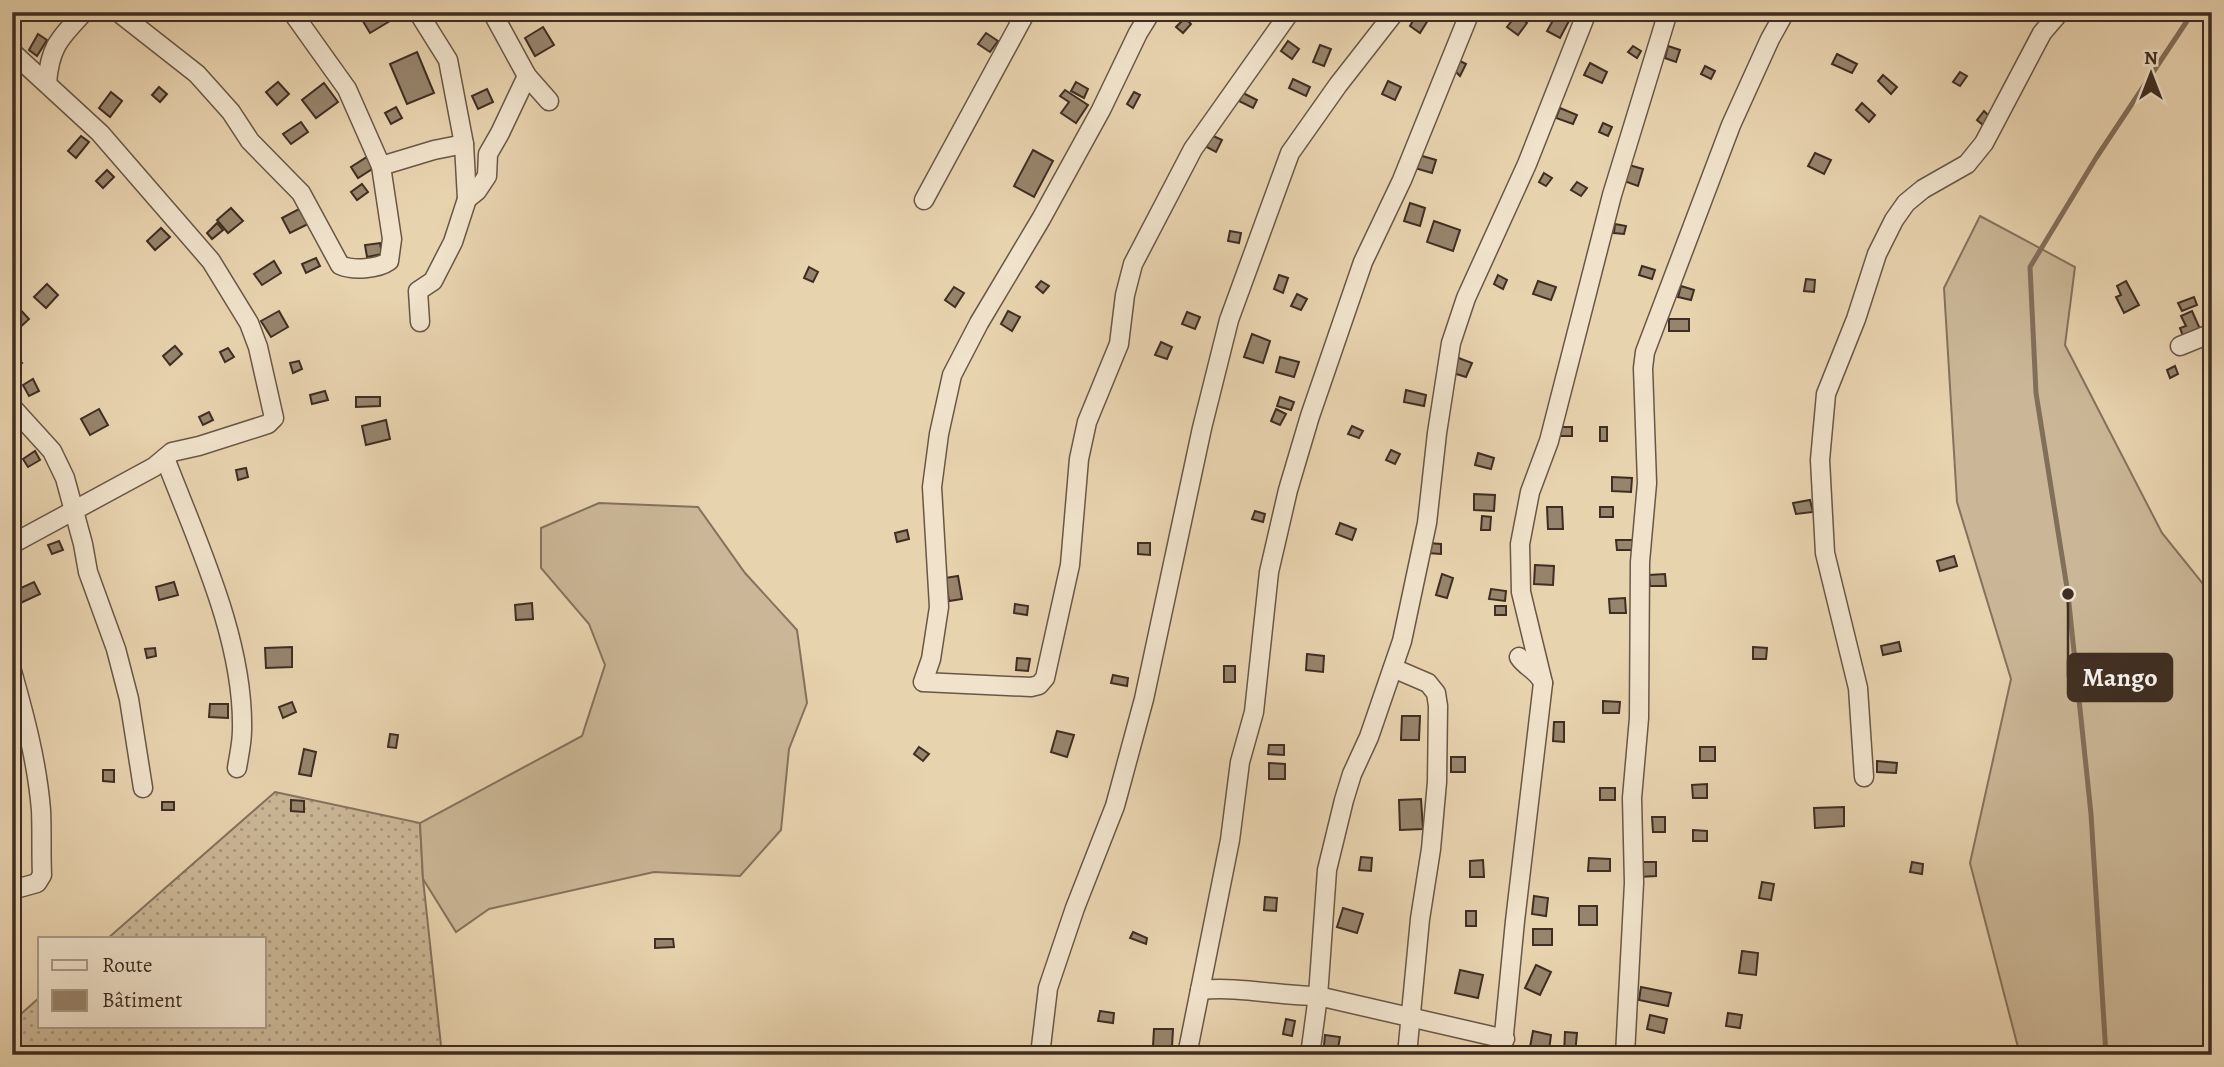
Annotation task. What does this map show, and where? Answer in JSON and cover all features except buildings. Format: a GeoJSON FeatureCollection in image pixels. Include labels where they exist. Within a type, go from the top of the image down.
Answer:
{"type":"FeatureCollection","features":[{"type":"Feature","properties":{"kind":"street"},"geometry":{"type":"LineString","coordinates":[[47,83],[49,60],[58,40],[84,12]]}},
{"type":"Feature","properties":{"kind":"street"},"geometry":{"type":"LineString","coordinates":[[118,12],[197,74],[231,112],[250,141],[301,193],[340,265],[346,268],[384,265],[389,261],[392,246],[381,166],[346,89],[292,12]]}},
{"type":"Feature","properties":{"kind":"street"},"geometry":{"type":"LineString","coordinates":[[418,12],[448,60],[464,144],[467,199],[453,242],[433,281],[418,291],[420,322]]}},
{"type":"Feature","properties":{"kind":"street"},"geometry":{"type":"LineString","coordinates":[[492,12],[527,76],[549,101]]}},
{"type":"Feature","properties":{"kind":"street"},"geometry":{"type":"LineString","coordinates":[[924,201],[1026,12]]}},
{"type":"Feature","properties":{"kind":"street"},"geometry":{"type":"LineString","coordinates":[[1151,12],[1081,146],[952,375],[939,434],[932,487],[939,607],[931,659],[923,682],[1031,687],[1039,685],[1045,678],[1070,565],[1079,459],[1087,422],[1119,344],[1125,295],[1133,264],[1193,149],[1290,12]]}},
{"type":"Feature","properties":{"kind":"street"},"geometry":{"type":"LineString","coordinates":[[1040,1055],[1048,988],[1075,908],[1115,806],[1144,699],[1202,428],[1229,320],[1290,153],[1338,85],[1395,12]]}},
{"type":"Feature","properties":{"kind":"street"},"geometry":{"type":"LineString","coordinates":[[1187,1055],[1230,840],[1240,762],[1254,712],[1269,572],[1288,490],[1310,416],[1363,262],[1402,180],[1470,12]]}},
{"type":"Feature","properties":{"kind":"street"},"geometry":{"type":"LineString","coordinates":[[1310,1055],[1318,996],[1327,870],[1352,774],[1369,737],[1402,640],[1427,523],[1438,420],[1451,343],[1466,298],[1527,164],[1587,12]]}},
{"type":"Feature","properties":{"kind":"street"},"geometry":{"type":"LineString","coordinates":[[1199,990],[1226,988],[1292,996],[1318,996],[1410,1017],[1504,1047],[1516,908],[1543,683],[1521,592],[1520,544],[1530,492],[1553,428],[1612,195],[1668,12]]}},
{"type":"Feature","properties":{"kind":"street"},"geometry":{"type":"LineString","coordinates":[[1625,1055],[1634,883],[1632,798],[1639,718],[1640,562],[1647,483],[1644,360],[1731,125],[1785,12]]}},
{"type":"Feature","properties":{"kind":"street"},"geometry":{"type":"LineString","coordinates":[[1864,777],[1858,688],[1825,553],[1820,460],[1826,394],[1856,318],[1877,254],[1894,220],[1906,203],[1923,189],[1967,164],[1984,143],[2042,33],[2060,12]]}},
{"type":"Feature","properties":{"kind":"street"},"geometry":{"type":"LineString","coordinates":[[12,52],[114,149],[211,261],[249,323],[273,406],[272,421],[172,452],[154,467],[12,544]]}},
{"type":"Feature","properties":{"kind":"street"},"geometry":{"type":"LineString","coordinates":[[467,199],[477,191],[487,176],[488,154],[527,76]]}},
{"type":"Feature","properties":{"kind":"street"},"geometry":{"type":"LineString","coordinates":[[381,166],[464,144]]}},
{"type":"Feature","properties":{"kind":"street"},"geometry":{"type":"LineString","coordinates":[[2180,346],[2212,333]]}},
{"type":"Feature","properties":{"kind":"street"},"geometry":{"type":"LineString","coordinates":[[12,407],[52,451],[65,478],[88,572],[116,649],[129,699],[142,788]]}},
{"type":"Feature","properties":{"kind":"street"},"geometry":{"type":"LineString","coordinates":[[165,458],[215,587],[228,630],[241,695],[242,733],[237,768]]}},
{"type":"Feature","properties":{"kind":"street"},"geometry":{"type":"LineString","coordinates":[[1519,657],[1522,663],[1540,676],[1543,683]]}},
{"type":"Feature","properties":{"kind":"street"},"geometry":{"type":"LineString","coordinates":[[1393,668],[1428,683],[1436,693],[1438,706],[1433,835],[1420,919],[1406,1055]]}},
{"type":"Feature","properties":{"kind":"street"},"geometry":{"type":"LineString","coordinates":[[12,671],[27,724],[41,811],[41,875],[37,883],[12,890]]}},
{"type":"Feature","properties":{"kind":"shaded area"},"geometry":{"type":"Polygon","coordinates":[[[1980,216],[2075,267],[2065,345],[2162,533],[2212,595],[2212,1055],[2020,1055],[1970,863],[2011,679],[1957,502],[1944,288],[1980,216]]]}},
{"type":"Feature","properties":{"kind":"shaded area"},"geometry":{"type":"Polygon","coordinates":[[[599,503],[698,507],[745,573],[797,630],[807,703],[789,749],[781,830],[740,876],[654,872],[489,909],[456,932],[423,879],[420,823],[582,736],[605,665],[589,624],[541,568],[541,528],[599,503]]]}},
{"type":"Feature","properties":{"kind":"shaded area"},"geometry":{"type":"Polygon","coordinates":[[[275,792],[420,823],[423,879],[442,1055],[12,1055],[12,1022],[38,999],[38,1028],[266,1028],[266,937],[109,937],[275,792]]]}},
{"type":"Feature","properties":{"kind":"waterway"},"geometry":{"type":"LineString","coordinates":[[2106,1055],[2091,814],[2068,594],[2036,393],[2030,267],[2096,158],[2193,12]]}},
{"type":"Feature","properties":{"kind":"place","name":"Mango"},"geometry":{"type":"Point","coordinates":[2068,594]}}]}
